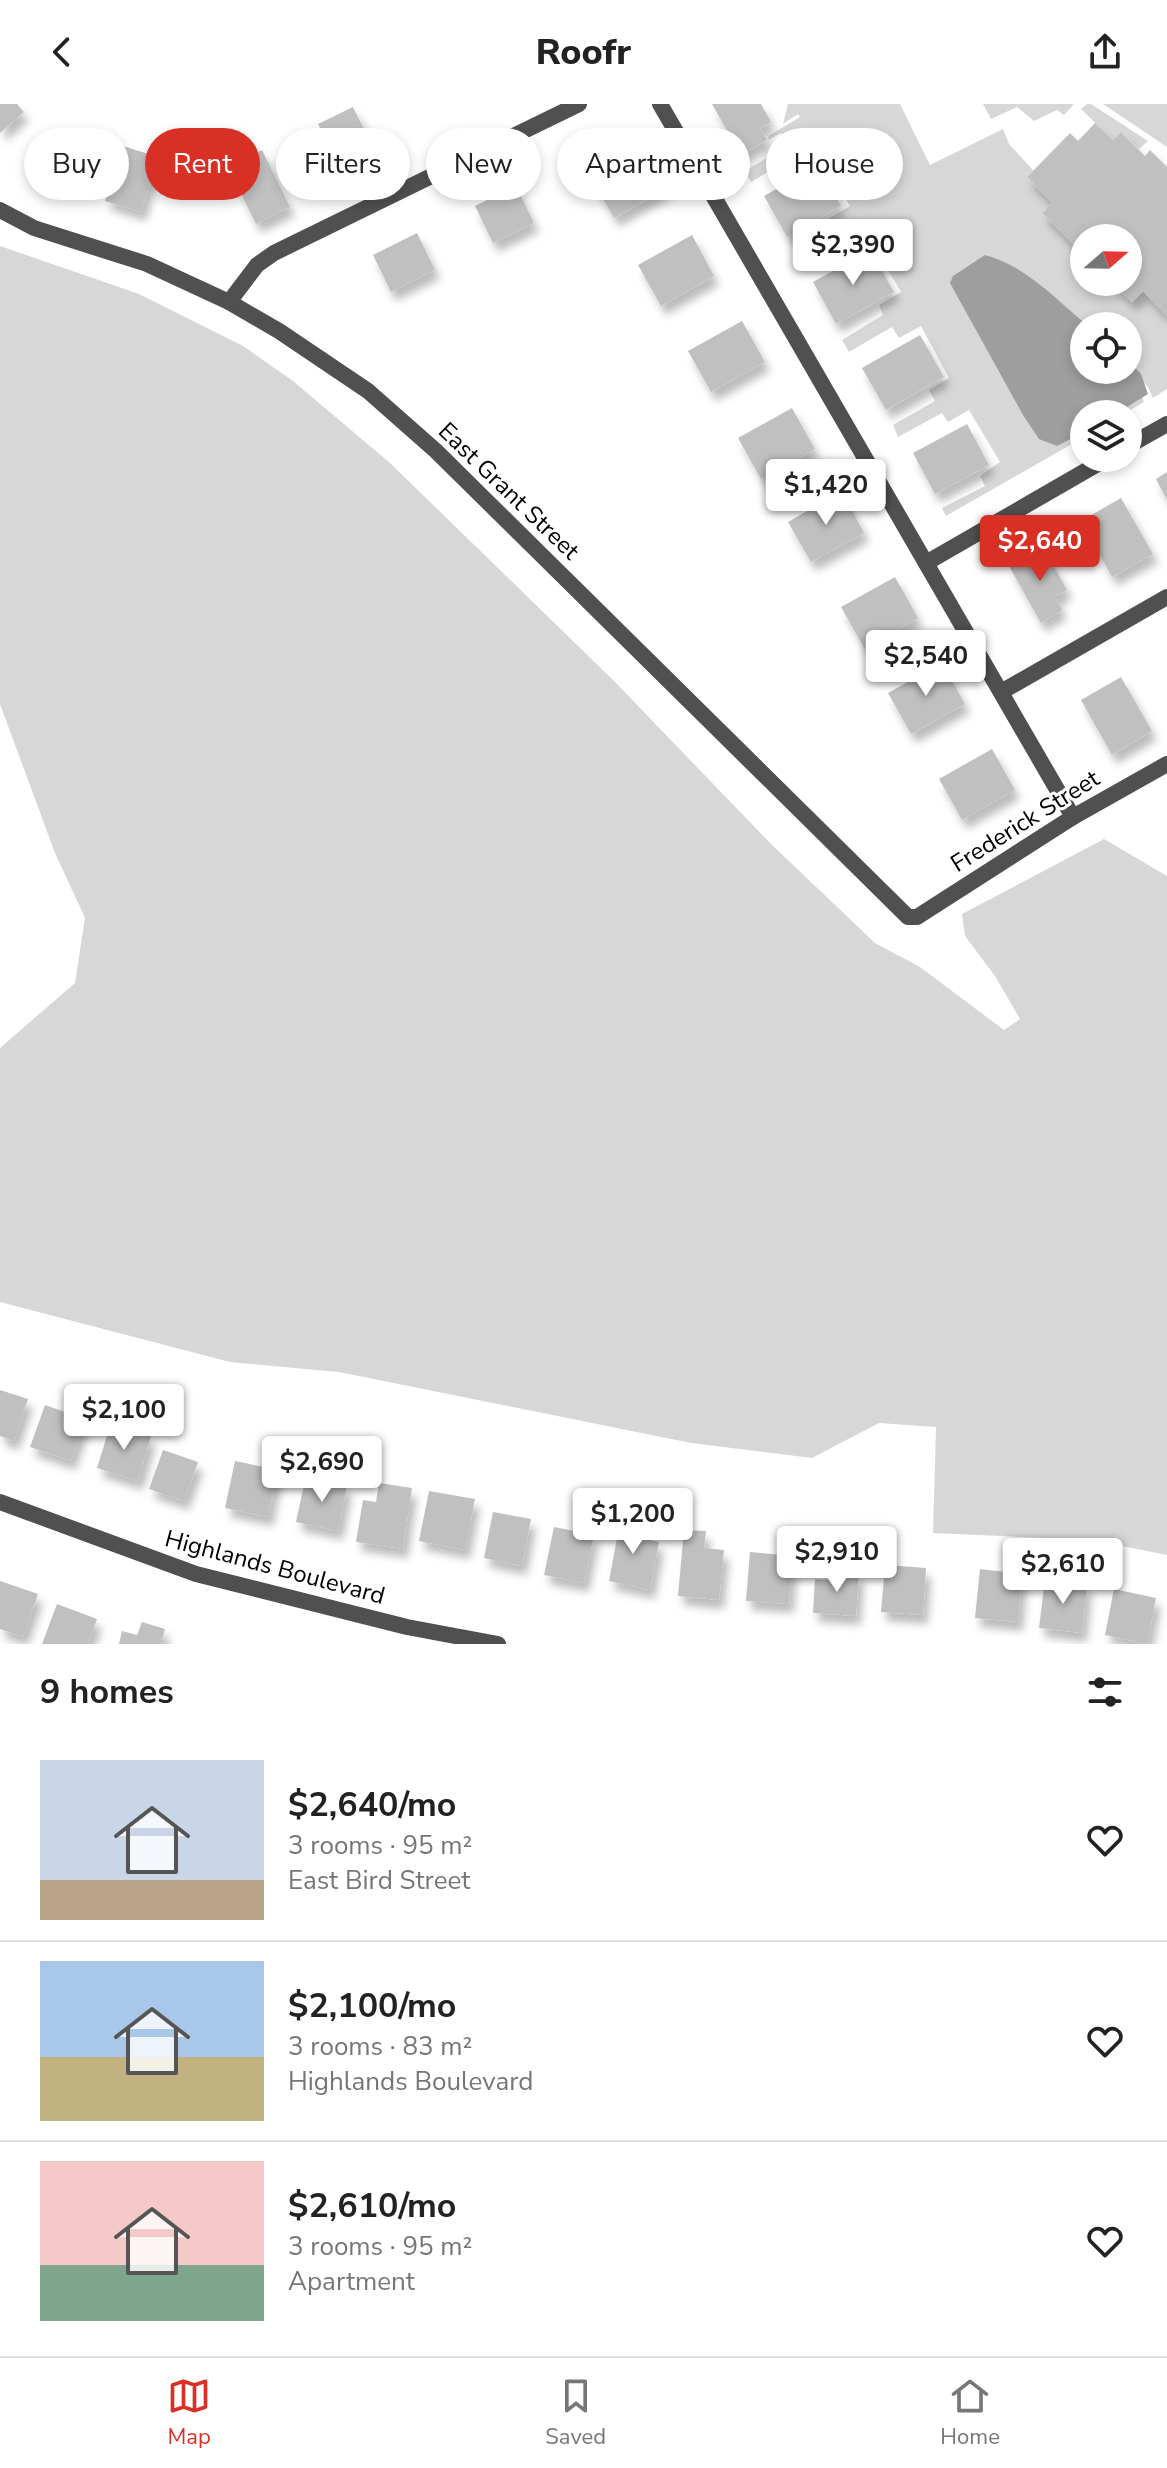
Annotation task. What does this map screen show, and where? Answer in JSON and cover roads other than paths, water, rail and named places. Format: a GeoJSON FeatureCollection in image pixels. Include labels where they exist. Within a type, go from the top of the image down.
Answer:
{"type":"FeatureCollection","features":[{"type":"Feature","properties":{"kind":"street"},"geometry":{"type":"LineString","coordinates":[[229,302],[257,265],[274,253],[579,104]]}},
{"type":"Feature","properties":{"kind":"street"},"geometry":{"type":"LineString","coordinates":[[660,104],[1073,817]]}},
{"type":"Feature","properties":{"kind":"street","name":"East Grant Street"},"geometry":{"type":"LineString","coordinates":[[0,210],[34,228],[147,264],[229,302],[279,331],[368,391],[436,451],[908,917]]}},
{"type":"Feature","properties":{"kind":"street"},"geometry":{"type":"LineString","coordinates":[[1142,438],[1167,424]]}},
{"type":"Feature","properties":{"kind":"street"},"geometry":{"type":"LineString","coordinates":[[926,563],[1084,472]]}},
{"type":"Feature","properties":{"kind":"street"},"geometry":{"type":"LineString","coordinates":[[1001,692],[1167,597]]}},
{"type":"Feature","properties":{"kind":"street","name":"Frederick Street"},"geometry":{"type":"LineString","coordinates":[[908,917],[917,917],[1073,817],[1167,764]]}},
{"type":"Feature","properties":{"kind":"street","name":"Highlands Boulevard"},"geometry":{"type":"LineString","coordinates":[[0,1502],[196,1574],[407,1627],[498,1644]]}},
{"type":"Feature","properties":{"kind":"street"},"geometry":{"type":"LineString","coordinates":[[403,1644],[407,1627]]}}]}
